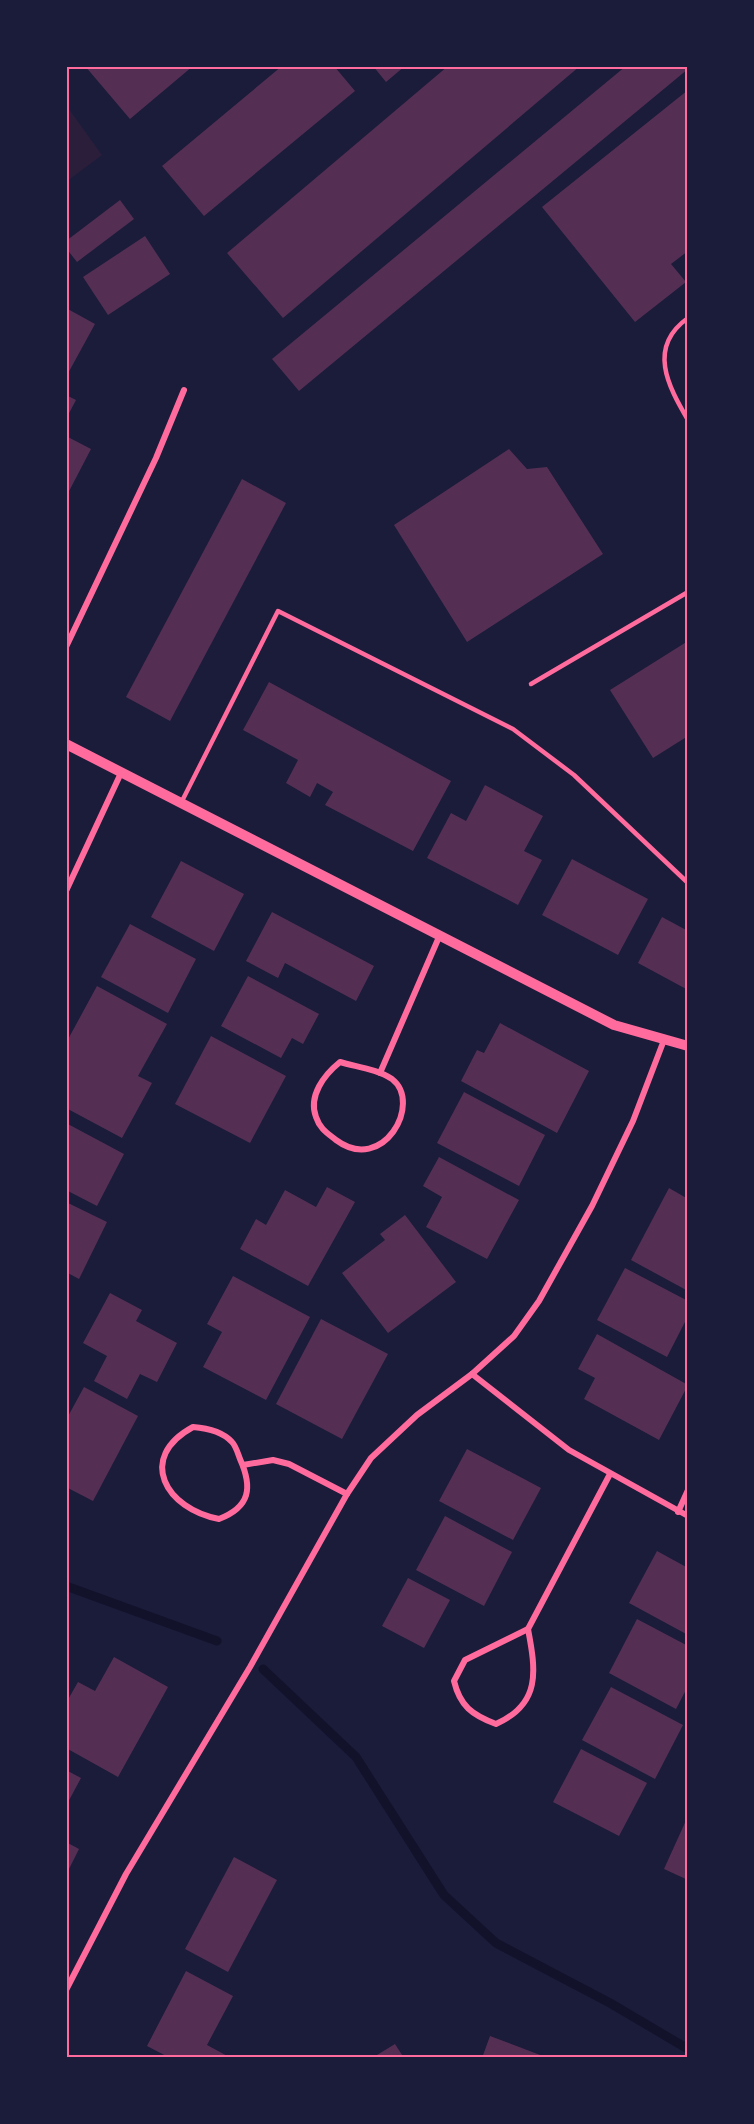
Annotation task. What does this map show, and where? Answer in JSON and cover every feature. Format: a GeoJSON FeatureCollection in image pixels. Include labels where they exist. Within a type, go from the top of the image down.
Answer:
{"type":"FeatureCollection","features":[{"type":"Feature","properties":{"kind":"street"},"geometry":{"type":"LineString","coordinates":[[66,647],[156,458],[184,390]]}},
{"type":"Feature","properties":{"kind":"street"},"geometry":{"type":"LineString","coordinates":[[66,744],[614,1025],[688,1046]]}},
{"type":"Feature","properties":{"kind":"street"},"geometry":{"type":"LineString","coordinates":[[66,891],[122,773]]}},
{"type":"Feature","properties":{"kind":"street"},"geometry":{"type":"LineString","coordinates":[[380,1072],[439,937]]}},
{"type":"Feature","properties":{"kind":"street"},"geometry":{"type":"LineString","coordinates":[[66,1990],[126,1874],[245,1675],[346,1494],[371,1458],[417,1415],[472,1374],[514,1336],[539,1301],[592,1206],[633,1121],[664,1040]]}},
{"type":"Feature","properties":{"kind":"street"},"geometry":{"type":"LineString","coordinates":[[340,1062],[380,1072],[393,1080],[400,1088],[402,1116],[386,1141],[364,1151],[347,1148],[320,1128],[313,1109],[314,1097],[327,1073],[340,1062]]}},
{"type":"Feature","properties":{"kind":"street"},"geometry":{"type":"LineString","coordinates":[[472,1374],[569,1450],[688,1516]]}},
{"type":"Feature","properties":{"kind":"street"},"geometry":{"type":"LineString","coordinates":[[193,1427],[211,1429],[232,1442],[243,1466],[249,1488],[234,1513],[219,1519],[190,1510],[170,1494],[163,1477],[162,1463],[168,1447],[178,1436],[193,1427]]}},
{"type":"Feature","properties":{"kind":"street"},"geometry":{"type":"LineString","coordinates":[[243,1466],[273,1460],[289,1464],[346,1494]]}},
{"type":"Feature","properties":{"kind":"street"},"geometry":{"type":"LineString","coordinates":[[528,1629],[534,1663],[534,1684],[516,1715],[496,1724],[474,1716],[458,1698],[454,1681],[465,1660],[528,1629],[610,1474]]}},
{"type":"Feature","properties":{"kind":"street"},"geometry":{"type":"LineString","coordinates":[[678,1512],[688,1490]]}},
{"type":"Feature","properties":{"kind":"lane"},"geometry":{"type":"LineString","coordinates":[[688,318],[667,341],[664,364],[668,385],[688,420]]}},
{"type":"Feature","properties":{"kind":"lane"},"geometry":{"type":"LineString","coordinates":[[531,684],[688,592]]}},
{"type":"Feature","properties":{"kind":"lane"},"geometry":{"type":"LineString","coordinates":[[181,803],[278,611],[513,729],[574,775],[688,883]]}},
{"type":"Feature","properties":{"kind":"shaded area"},"geometry":{"type":"Polygon","coordinates":[[[66,105],[102,155],[66,182],[66,105]]]}},
{"type":"Feature","properties":{"kind":"building"},"geometry":{"type":"Polygon","coordinates":[[[85,66],[193,66],[130,119],[85,66]]]}},
{"type":"Feature","properties":{"kind":"building"},"geometry":{"type":"Polygon","coordinates":[[[282,66],[334,66],[355,91],[204,216],[162,166],[282,66]]]}},
{"type":"Feature","properties":{"kind":"building"},"geometry":{"type":"Polygon","coordinates":[[[373,66],[405,66],[386,82],[373,66]]]}},
{"type":"Feature","properties":{"kind":"building"},"geometry":{"type":"Polygon","coordinates":[[[448,66],[580,66],[283,318],[227,253],[448,66]]]}},
{"type":"Feature","properties":{"kind":"building"},"geometry":{"type":"Polygon","coordinates":[[[626,66],[688,66],[688,69],[299,391],[272,359],[626,66]]]}},
{"type":"Feature","properties":{"kind":"building"},"geometry":{"type":"Polygon","coordinates":[[[688,90],[688,251],[671,264],[686,282],[635,322],[542,207],[688,90]]]}},
{"type":"Feature","properties":{"kind":"building"},"geometry":{"type":"Polygon","coordinates":[[[120,200],[134,219],[77,262],[66,248],[66,241],[120,200]]]}},
{"type":"Feature","properties":{"kind":"building"},"geometry":{"type":"Polygon","coordinates":[[[145,236],[170,274],[108,315],[83,277],[145,236]]]}},
{"type":"Feature","properties":{"kind":"building"},"geometry":{"type":"Polygon","coordinates":[[[66,308],[95,324],[66,377],[66,308]]]}},
{"type":"Feature","properties":{"kind":"building"},"geometry":{"type":"Polygon","coordinates":[[[66,395],[76,400],[66,419],[66,395]]]}},
{"type":"Feature","properties":{"kind":"building"},"geometry":{"type":"Polygon","coordinates":[[[66,436],[91,449],[66,497],[66,436]]]}},
{"type":"Feature","properties":{"kind":"building"},"geometry":{"type":"Polygon","coordinates":[[[509,449],[527,469],[547,467],[603,554],[467,642],[394,525],[509,449]]]}},
{"type":"Feature","properties":{"kind":"building"},"geometry":{"type":"Polygon","coordinates":[[[242,479],[286,503],[170,721],[126,697],[242,479]]]}},
{"type":"Feature","properties":{"kind":"building"},"geometry":{"type":"Polygon","coordinates":[[[688,641],[688,736],[653,758],[610,690],[688,641]]]}},
{"type":"Feature","properties":{"kind":"building"},"geometry":{"type":"Polygon","coordinates":[[[269,682],[451,781],[413,851],[325,805],[333,792],[317,783],[310,797],[286,783],[298,760],[243,730],[269,682]]]}},
{"type":"Feature","properties":{"kind":"building"},"geometry":{"type":"Polygon","coordinates":[[[485,785],[543,816],[524,851],[542,860],[518,905],[427,858],[451,813],[466,821],[485,785]]]}},
{"type":"Feature","properties":{"kind":"building"},"geometry":{"type":"Polygon","coordinates":[[[572,859],[648,899],[618,955],[542,915],[572,859]]]}},
{"type":"Feature","properties":{"kind":"building"},"geometry":{"type":"Polygon","coordinates":[[[181,861],[244,894],[214,951],[151,917],[181,861]]]}},
{"type":"Feature","properties":{"kind":"building"},"geometry":{"type":"Polygon","coordinates":[[[272,912],[374,966],[356,1001],[285,963],[278,978],[246,961],[272,912]]]}},
{"type":"Feature","properties":{"kind":"building"},"geometry":{"type":"Polygon","coordinates":[[[662,917],[688,931],[688,990],[638,963],[662,917]]]}},
{"type":"Feature","properties":{"kind":"building"},"geometry":{"type":"Polygon","coordinates":[[[130,924],[196,959],[168,1013],[101,977],[130,924]]]}},
{"type":"Feature","properties":{"kind":"building"},"geometry":{"type":"Polygon","coordinates":[[[248,976],[319,1014],[303,1044],[292,1038],[281,1058],[221,1026],[248,976]]]}},
{"type":"Feature","properties":{"kind":"building"},"geometry":{"type":"Polygon","coordinates":[[[97,986],[167,1024],[138,1076],[152,1083],[122,1138],[66,1108],[66,1043],[97,986]]]}},
{"type":"Feature","properties":{"kind":"building"},"geometry":{"type":"Polygon","coordinates":[[[500,1023],[589,1071],[557,1133],[461,1081],[477,1050],[484,1053],[500,1023]]]}},
{"type":"Feature","properties":{"kind":"building"},"geometry":{"type":"Polygon","coordinates":[[[211,1036],[286,1076],[250,1143],[175,1104],[211,1036]]]}},
{"type":"Feature","properties":{"kind":"building"},"geometry":{"type":"Polygon","coordinates":[[[464,1092],[545,1135],[519,1186],[437,1143],[464,1092]]]}},
{"type":"Feature","properties":{"kind":"building"},"geometry":{"type":"Polygon","coordinates":[[[66,1123],[124,1154],[97,1206],[66,1190],[66,1123]]]}},
{"type":"Feature","properties":{"kind":"building"},"geometry":{"type":"Polygon","coordinates":[[[439,1157],[519,1200],[487,1259],[426,1227],[442,1197],[423,1186],[439,1157]]]}},
{"type":"Feature","properties":{"kind":"building"},"geometry":{"type":"Polygon","coordinates":[[[327,1187],[355,1202],[308,1286],[240,1249],[256,1219],[266,1225],[285,1190],[316,1207],[327,1187]]]}},
{"type":"Feature","properties":{"kind":"building"},"geometry":{"type":"Polygon","coordinates":[[[669,1188],[688,1199],[688,1291],[631,1260],[669,1188]]]}},
{"type":"Feature","properties":{"kind":"building"},"geometry":{"type":"Polygon","coordinates":[[[66,1202],[107,1222],[79,1279],[66,1272],[66,1202]]]}},
{"type":"Feature","properties":{"kind":"building"},"geometry":{"type":"Polygon","coordinates":[[[405,1215],[456,1282],[388,1333],[342,1273],[385,1240],[380,1234],[405,1215]]]}},
{"type":"Feature","properties":{"kind":"building"},"geometry":{"type":"Polygon","coordinates":[[[625,1268],[688,1301],[688,1316],[667,1357],[597,1320],[625,1268]]]}},
{"type":"Feature","properties":{"kind":"building"},"geometry":{"type":"Polygon","coordinates":[[[233,1276],[310,1317],[266,1400],[203,1367],[222,1332],[207,1324],[233,1276]]]}},
{"type":"Feature","properties":{"kind":"building"},"geometry":{"type":"Polygon","coordinates":[[[110,1293],[142,1310],[136,1321],[177,1343],[157,1382],[140,1374],[127,1399],[94,1381],[107,1356],[83,1343],[110,1293]]]}},
{"type":"Feature","properties":{"kind":"building"},"geometry":{"type":"Polygon","coordinates":[[[321,1319],[388,1354],[342,1439],[276,1404],[321,1319]]]}},
{"type":"Feature","properties":{"kind":"building"},"geometry":{"type":"Polygon","coordinates":[[[597,1334],[688,1385],[659,1440],[584,1399],[595,1378],[578,1369],[597,1334]]]}},
{"type":"Feature","properties":{"kind":"building"},"geometry":{"type":"Polygon","coordinates":[[[84,1387],[138,1416],[93,1501],[66,1487],[66,1420],[84,1387]]]}},
{"type":"Feature","properties":{"kind":"building"},"geometry":{"type":"Polygon","coordinates":[[[467,1449],[541,1488],[513,1540],[439,1501],[467,1449]]]}},
{"type":"Feature","properties":{"kind":"building"},"geometry":{"type":"Polygon","coordinates":[[[445,1516],[512,1552],[484,1606],[416,1570],[445,1516]]]}},
{"type":"Feature","properties":{"kind":"building"},"geometry":{"type":"Polygon","coordinates":[[[657,1551],[688,1568],[688,1635],[629,1603],[657,1551]]]}},
{"type":"Feature","properties":{"kind":"building"},"geometry":{"type":"Polygon","coordinates":[[[408,1578],[450,1600],[424,1648],[382,1626],[408,1578]]]}},
{"type":"Feature","properties":{"kind":"building"},"geometry":{"type":"Polygon","coordinates":[[[637,1619],[688,1646],[688,1686],[676,1709],[609,1673],[637,1619]]]}},
{"type":"Feature","properties":{"kind":"building"},"geometry":{"type":"Polygon","coordinates":[[[114,1657],[168,1687],[118,1777],[66,1748],[66,1703],[78,1682],[95,1691],[114,1657]]]}},
{"type":"Feature","properties":{"kind":"building"},"geometry":{"type":"Polygon","coordinates":[[[611,1687],[683,1725],[655,1779],[582,1740],[611,1687]]]}},
{"type":"Feature","properties":{"kind":"building"},"geometry":{"type":"Polygon","coordinates":[[[581,1749],[647,1783],[619,1836],[553,1802],[581,1749]]]}},
{"type":"Feature","properties":{"kind":"building"},"geometry":{"type":"Polygon","coordinates":[[[66,1770],[81,1778],[66,1806],[66,1770]]]}},
{"type":"Feature","properties":{"kind":"building"},"geometry":{"type":"Polygon","coordinates":[[[688,1816],[688,1880],[664,1869],[688,1816]]]}},
{"type":"Feature","properties":{"kind":"building"},"geometry":{"type":"Polygon","coordinates":[[[66,1842],[79,1849],[66,1875],[66,1842]]]}},
{"type":"Feature","properties":{"kind":"building"},"geometry":{"type":"Polygon","coordinates":[[[234,1857],[277,1880],[228,1972],[185,1949],[234,1857]]]}},
{"type":"Feature","properties":{"kind":"building"},"geometry":{"type":"Polygon","coordinates":[[[186,1971],[233,1996],[207,2045],[231,2058],[170,2058],[147,2046],[186,1971]]]}},
{"type":"Feature","properties":{"kind":"building"},"geometry":{"type":"Polygon","coordinates":[[[490,2036],[548,2058],[482,2058],[490,2036]]]}},
{"type":"Feature","properties":{"kind":"building"},"geometry":{"type":"Polygon","coordinates":[[[395,2044],[404,2058],[372,2058],[395,2044]]]}},
{"type":"Feature","properties":{"kind":"waterway"},"geometry":{"type":"LineString","coordinates":[[66,1586],[217,1641]]}},
{"type":"Feature","properties":{"kind":"waterway"},"geometry":{"type":"LineString","coordinates":[[263,1669],[356,1757],[444,1895],[496,1943],[610,2003],[688,2049]]}}]}
